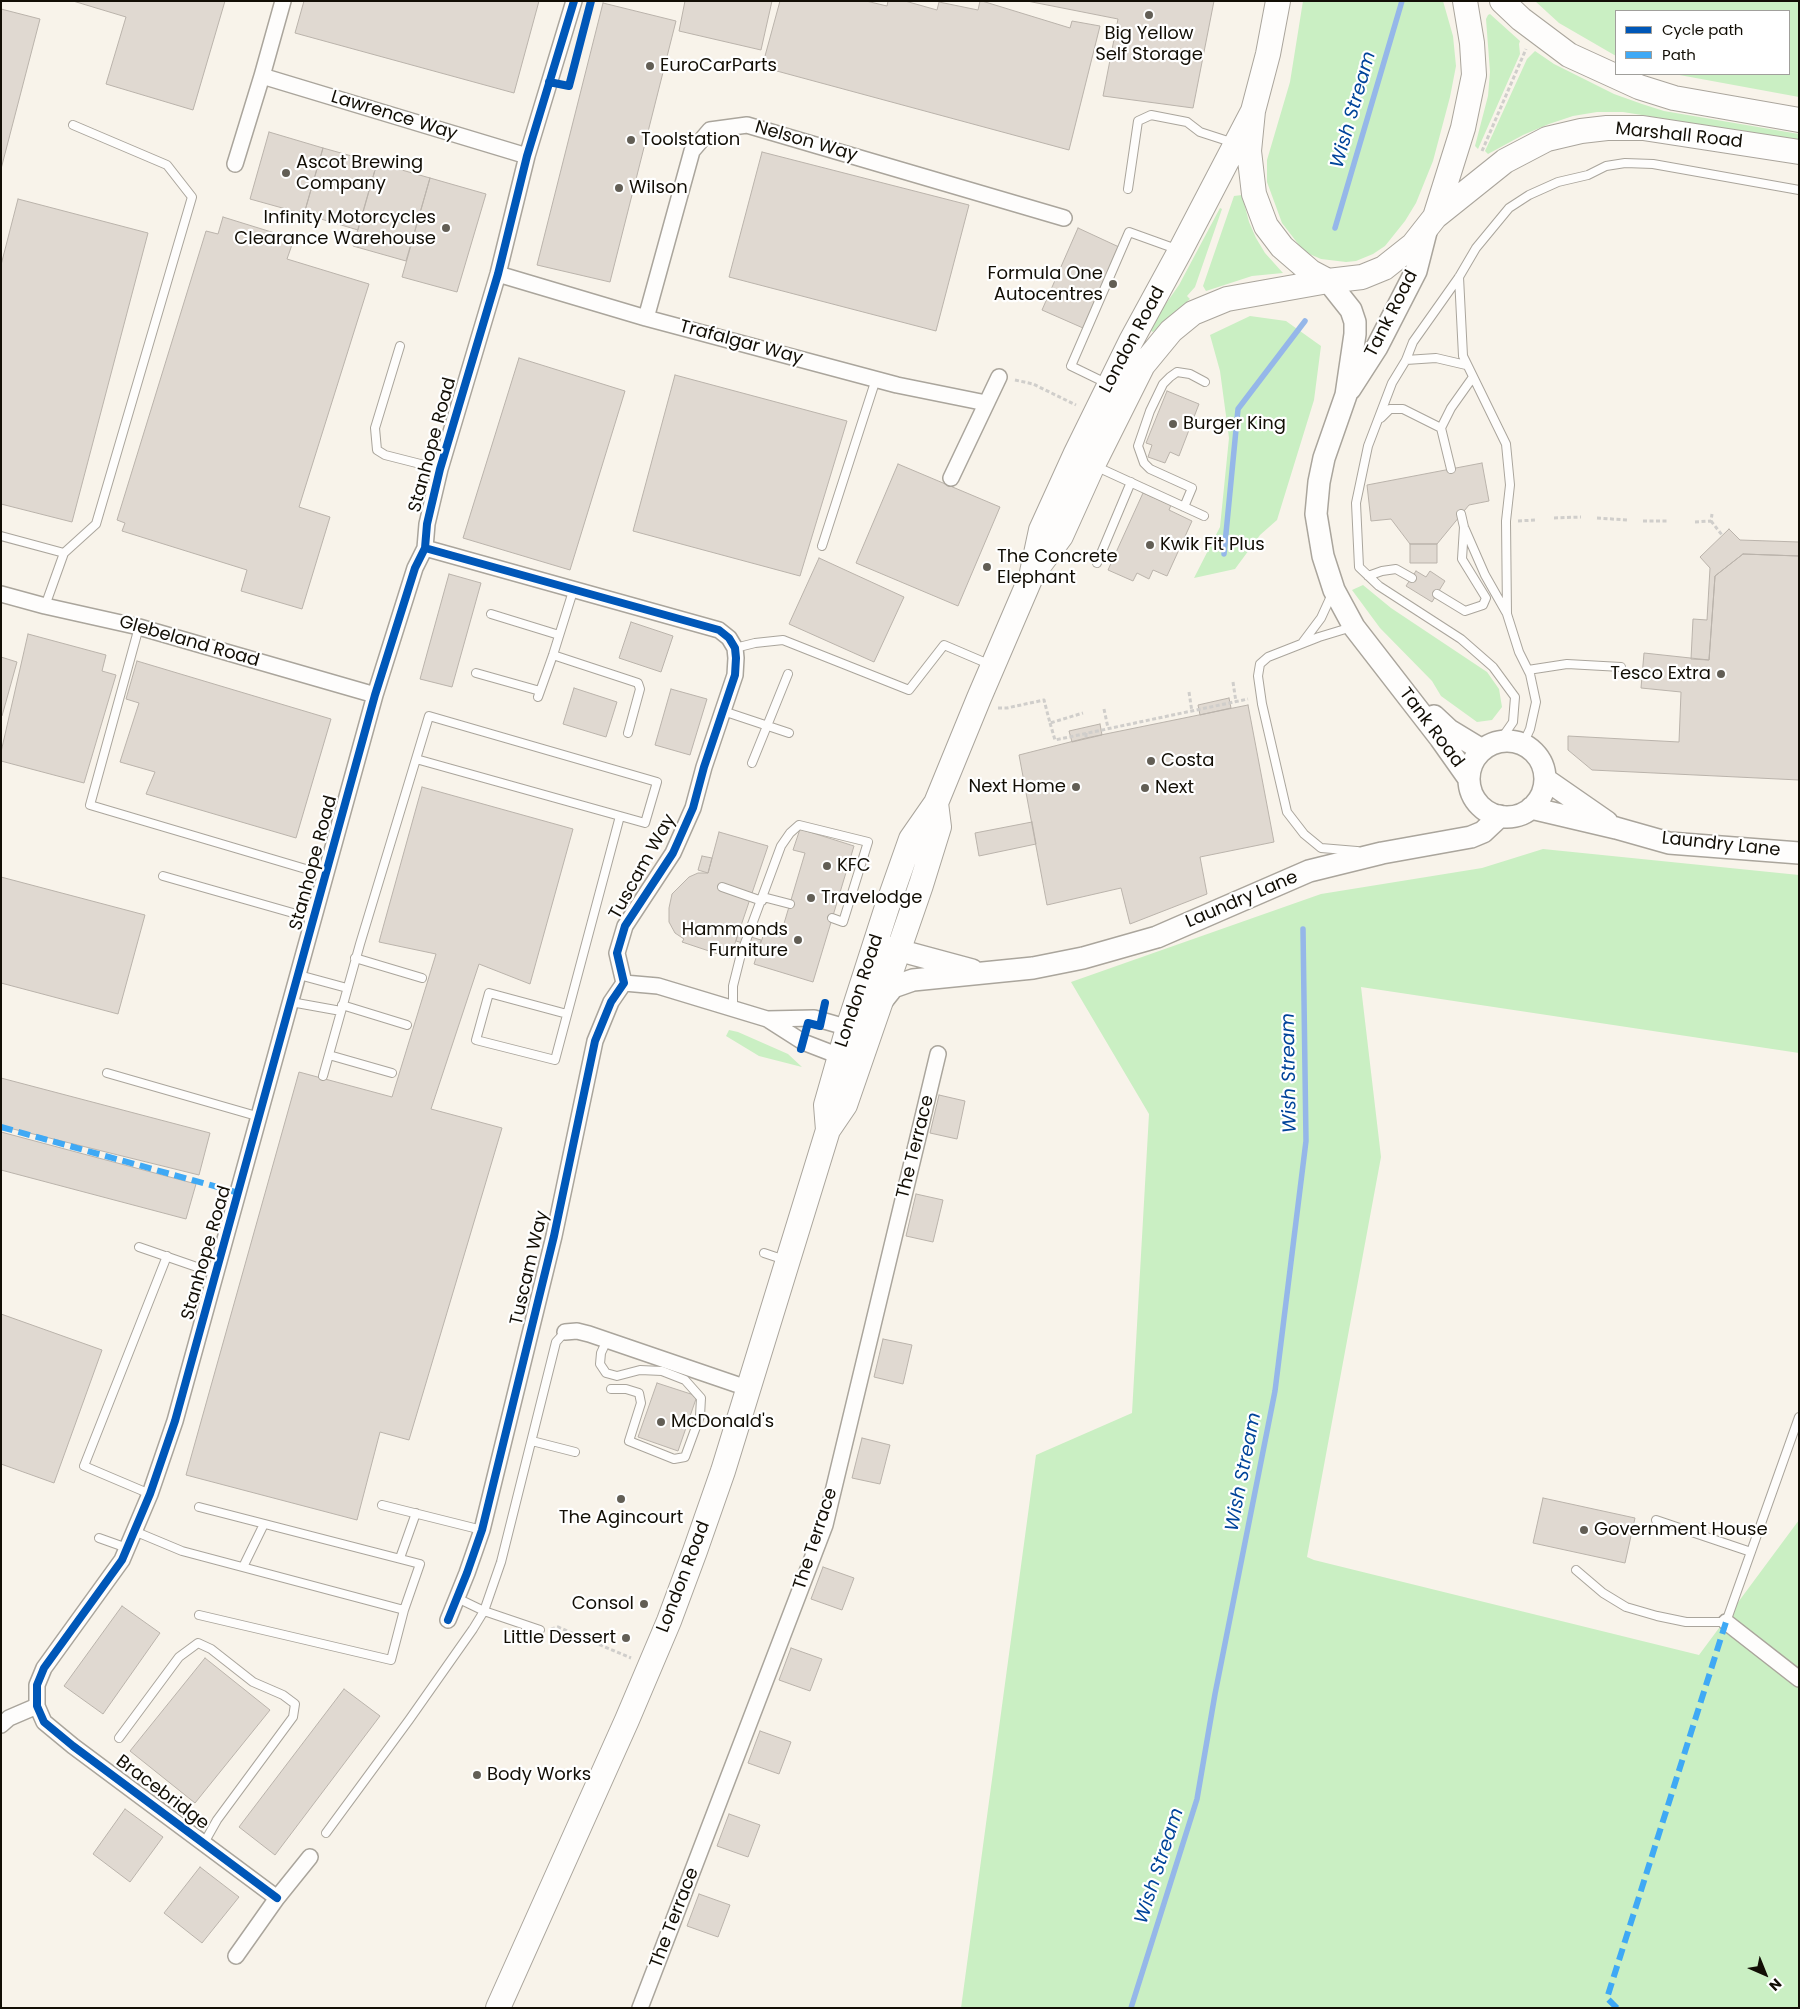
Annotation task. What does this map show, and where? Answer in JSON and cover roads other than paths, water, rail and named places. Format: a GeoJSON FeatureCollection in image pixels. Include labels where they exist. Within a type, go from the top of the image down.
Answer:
{"type":"FeatureCollection","features":[{"type":"Feature","properties":{"kind":"main road"},"geometry":{"type":"LineString","coordinates":[[1431,222],[1463,128],[1474,75],[1472,43],[1465,1]]}},
{"type":"Feature","properties":{"kind":"main road","name":"Marshall Road"},"geometry":{"type":"LineString","coordinates":[[1502,1],[1521,19],[1569,55],[1639,87],[1674,98],[1799,120]]}},
{"type":"Feature","properties":{"kind":"main road"},"geometry":{"type":"LineString","coordinates":[[1274,7],[1260,87],[1253,111],[1249,151],[1254,194],[1261,214],[1274,237],[1291,256],[1311,272],[1328,281]]}},
{"type":"Feature","properties":{"kind":"main road","name":"London Road"},"geometry":{"type":"LineString","coordinates":[[850,1060],[848,1028],[911,839],[936,803],[1031,577],[1041,530],[1100,380],[1180,251],[1253,111]]}},
{"type":"Feature","properties":{"kind":"main road","name":"Marshall Road"},"geometry":{"type":"LineString","coordinates":[[1431,222],[1505,161],[1547,139],[1581,130],[1643,128],[1799,152]]}},
{"type":"Feature","properties":{"kind":"main road","name":"London Road"},"geometry":{"type":"LineString","coordinates":[[1031,577],[1061,536],[1142,365],[1161,341],[1183,320],[1204,308],[1227,299],[1328,281],[1362,277],[1384,268],[1413,245],[1431,222]]}},
{"type":"Feature","properties":{"kind":"main road","name":"London Road"},"geometry":{"type":"LineString","coordinates":[[498,2008],[623,1729],[695,1551],[723,1472],[747,1388],[828,1130],[826,1105],[850,1060],[870,1035],[939,827],[936,803]]}},
{"type":"Feature","properties":{"kind":"street"},"geometry":{"type":"LineString","coordinates":[[235,164],[283,1]]}},
{"type":"Feature","properties":{"kind":"street","name":"Stanhope Road"},"geometry":{"type":"LineString","coordinates":[[37,1706],[37,1685],[44,1668],[122,1560],[150,1494],[176,1421],[375,695],[415,568],[425,548],[427,524],[440,469],[498,274],[527,156],[574,2]]}},
{"type":"Feature","properties":{"kind":"street","name":"Lawrence Way"},"geometry":{"type":"LineString","coordinates":[[262,76],[527,156]]}},
{"type":"Feature","properties":{"kind":"street","name":"Nelson Way"},"geometry":{"type":"LineString","coordinates":[[646,318],[692,151],[710,130],[747,125],[1064,218]]}},
{"type":"Feature","properties":{"kind":"street","name":"Tank Road"},"geometry":{"type":"LineString","coordinates":[[1346,395],[1378,347],[1406,292],[1416,271],[1431,222]]}},
{"type":"Feature","properties":{"kind":"street","name":"Trafalgar Way"},"geometry":{"type":"LineString","coordinates":[[498,274],[646,318],[897,385],[986,403]]}},
{"type":"Feature","properties":{"kind":"street","name":"Tank Road"},"geometry":{"type":"LineString","coordinates":[[1328,281],[1351,310],[1355,322],[1346,395],[1324,458],[1319,482],[1316,514],[1323,556],[1334,590],[1354,627],[1469,779]]}},
{"type":"Feature","properties":{"kind":"street"},"geometry":{"type":"LineString","coordinates":[[951,478],[999,376]]}},
{"type":"Feature","properties":{"kind":"street"},"geometry":{"type":"LineString","coordinates":[[425,548],[574,588],[719,630],[729,638],[735,648]]}},
{"type":"Feature","properties":{"kind":"street","name":"Glebeland Road"},"geometry":{"type":"LineString","coordinates":[[1,594],[139,627],[375,695]]}},
{"type":"Feature","properties":{"kind":"street","name":"Tuscam Way"},"geometry":{"type":"LineString","coordinates":[[448,1620],[458,1598],[482,1530],[554,1236],[595,1041],[611,1002],[624,983],[617,953],[625,926],[673,853],[693,808],[735,675],[735,648]]}},
{"type":"Feature","properties":{"kind":"street","name":"Tank Road"},"geometry":{"type":"LineString","coordinates":[[1394,678],[1448,730],[1491,746]]}},
{"type":"Feature","properties":{"kind":"street"},"geometry":{"type":"LineString","coordinates":[[1512,741],[1523,744],[1539,758],[1545,779],[1543,790],[1531,808],[1516,815],[1500,816],[1488,811],[1478,803],[1471,792],[1469,779],[1471,768],[1475,758],[1491,746],[1512,741]]}},
{"type":"Feature","properties":{"kind":"street","name":"Laundry Lane"},"geometry":{"type":"LineString","coordinates":[[1545,779],[1616,828]]}},
{"type":"Feature","properties":{"kind":"street","name":"Laundry Lane"},"geometry":{"type":"LineString","coordinates":[[1531,808],[1616,828],[1669,843],[1799,853]]}},
{"type":"Feature","properties":{"kind":"street","name":"Laundry Lane"},"geometry":{"type":"LineString","coordinates":[[881,1002],[893,987],[913,980],[1032,968],[1083,958],[1157,937],[1309,871],[1382,853],[1471,837],[1483,832],[1500,816]]}},
{"type":"Feature","properties":{"kind":"street","name":"Laundry Lane"},"geometry":{"type":"LineString","coordinates":[[875,944],[979,973]]}},
{"type":"Feature","properties":{"kind":"street"},"geometry":{"type":"LineString","coordinates":[[624,983],[658,986],[766,1019],[802,1042],[850,1060]]}},
{"type":"Feature","properties":{"kind":"street"},"geometry":{"type":"LineString","coordinates":[[766,1019],[814,1018],[870,1035]]}},
{"type":"Feature","properties":{"kind":"street","name":"The Terrace"},"geometry":{"type":"LineString","coordinates":[[640,2008],[824,1526],[938,1054]]}},
{"type":"Feature","properties":{"kind":"street"},"geometry":{"type":"LineString","coordinates":[[565,1332],[577,1331],[607,1340],[747,1388]]}},
{"type":"Feature","properties":{"kind":"street"},"geometry":{"type":"LineString","coordinates":[[1726,1622],[1799,1679]]}},
{"type":"Feature","properties":{"kind":"street"},"geometry":{"type":"LineString","coordinates":[[1,1725],[9,1718],[37,1706]]}},
{"type":"Feature","properties":{"kind":"street","name":"Bracebridge"},"geometry":{"type":"LineString","coordinates":[[37,1706],[44,1722],[277,1898]]}},
{"type":"Feature","properties":{"kind":"street"},"geometry":{"type":"LineString","coordinates":[[236,1956],[277,1898],[310,1857]]}},
{"type":"Feature","properties":{"kind":"lane"},"geometry":{"type":"LineString","coordinates":[[1128,189],[1138,121],[1151,115],[1187,122],[1200,132],[1236,143]]}},
{"type":"Feature","properties":{"kind":"lane"},"geometry":{"type":"LineString","coordinates":[[45,606],[64,553],[96,524],[192,197],[167,165],[73,125]]}},
{"type":"Feature","properties":{"kind":"lane"},"geometry":{"type":"LineString","coordinates":[[1491,746],[1513,722],[1515,697],[1493,667],[1461,638],[1379,586],[1359,567],[1356,503],[1368,446],[1392,383],[1406,360],[1413,342],[1459,277],[1476,248],[1509,208],[1529,195],[1558,182],[1588,174],[1606,166],[1625,163],[1653,164],[1799,190]]}},
{"type":"Feature","properties":{"kind":"lane"},"geometry":{"type":"LineString","coordinates":[[1100,380],[1071,366],[1129,232],[1180,251]]}},
{"type":"Feature","properties":{"kind":"lane"},"geometry":{"type":"LineString","coordinates":[[1459,277],[1463,356],[1506,444],[1510,485],[1506,521],[1507,614]]}},
{"type":"Feature","properties":{"kind":"lane"},"geometry":{"type":"LineString","coordinates":[[400,346],[375,428],[377,450],[385,455],[440,469]]}},
{"type":"Feature","properties":{"kind":"lane"},"geometry":{"type":"LineString","coordinates":[[1406,360],[1436,358],[1466,365]]}},
{"type":"Feature","properties":{"kind":"lane"},"geometry":{"type":"LineString","coordinates":[[1184,506],[1192,488],[1150,469],[1144,463],[1138,446],[1150,411],[1163,384],[1170,377],[1177,372],[1190,374],[1205,382]]}},
{"type":"Feature","properties":{"kind":"lane"},"geometry":{"type":"LineString","coordinates":[[1451,469],[1442,428],[1451,408],[1473,377]]}},
{"type":"Feature","properties":{"kind":"lane"},"geometry":{"type":"LineString","coordinates":[[822,546],[876,379]]}},
{"type":"Feature","properties":{"kind":"lane"},"geometry":{"type":"LineString","coordinates":[[1377,423],[1390,409],[1403,408],[1442,428]]}},
{"type":"Feature","properties":{"kind":"lane"},"geometry":{"type":"LineString","coordinates":[[1093,465],[1204,516]]}},
{"type":"Feature","properties":{"kind":"lane"},"geometry":{"type":"LineString","coordinates":[[1096,563],[1131,482]]}},
{"type":"Feature","properties":{"kind":"lane"},"geometry":{"type":"LineString","coordinates":[[1438,594],[1465,611],[1483,605],[1486,598],[1462,559],[1464,526],[1462,514]]}},
{"type":"Feature","properties":{"kind":"lane"},"geometry":{"type":"LineString","coordinates":[[1464,526],[1485,575],[1507,614],[1519,652],[1528,670],[1536,702],[1530,729],[1523,744]]}},
{"type":"Feature","properties":{"kind":"lane"},"geometry":{"type":"LineString","coordinates":[[1,536],[64,553]]}},
{"type":"Feature","properties":{"kind":"lane"},"geometry":{"type":"LineString","coordinates":[[1368,576],[1396,569],[1412,578]]}},
{"type":"Feature","properties":{"kind":"lane"},"geometry":{"type":"LineString","coordinates":[[476,673],[539,694],[574,588]]}},
{"type":"Feature","properties":{"kind":"lane"},"geometry":{"type":"LineString","coordinates":[[1302,643],[1320,618],[1334,590]]}},
{"type":"Feature","properties":{"kind":"lane"},"geometry":{"type":"LineString","coordinates":[[491,614],[559,635]]}},
{"type":"Feature","properties":{"kind":"lane"},"geometry":{"type":"LineString","coordinates":[[139,627],[90,805],[326,875]]}},
{"type":"Feature","properties":{"kind":"lane"},"geometry":{"type":"LineString","coordinates":[[1354,627],[1302,643],[1268,657],[1260,664],[1258,676],[1262,704],[1287,812],[1304,834],[1320,848],[1382,853]]}},
{"type":"Feature","properties":{"kind":"lane"},"geometry":{"type":"LineString","coordinates":[[735,648],[755,643],[783,640],[909,690],[944,645],[992,666]]}},
{"type":"Feature","properties":{"kind":"lane"},"geometry":{"type":"LineString","coordinates":[[553,655],[638,683],[640,689],[628,733]]}},
{"type":"Feature","properties":{"kind":"lane"},"geometry":{"type":"LineString","coordinates":[[1528,670],[1567,664],[1621,667]]}},
{"type":"Feature","properties":{"kind":"lane"},"geometry":{"type":"LineString","coordinates":[[752,763],[788,674]]}},
{"type":"Feature","properties":{"kind":"lane"},"geometry":{"type":"LineString","coordinates":[[723,711],[789,733]]}},
{"type":"Feature","properties":{"kind":"lane"},"geometry":{"type":"LineString","coordinates":[[323,1076],[355,958],[429,716],[657,782],[645,824],[416,759]]}},
{"type":"Feature","properties":{"kind":"lane"},"geometry":{"type":"LineString","coordinates":[[567,1014],[490,993],[476,1040],[555,1060],[620,816]]}},
{"type":"Feature","properties":{"kind":"lane"},"geometry":{"type":"LineString","coordinates":[[733,1008],[733,986],[737,968],[781,846],[798,825],[868,842],[843,922],[832,918]]}},
{"type":"Feature","properties":{"kind":"lane"},"geometry":{"type":"LineString","coordinates":[[164,876],[314,919]]}},
{"type":"Feature","properties":{"kind":"lane"},"geometry":{"type":"LineString","coordinates":[[722,887],[763,899],[790,904]]}},
{"type":"Feature","properties":{"kind":"lane"},"geometry":{"type":"LineString","coordinates":[[355,958],[422,978]]}},
{"type":"Feature","properties":{"kind":"lane"},"geometry":{"type":"LineString","coordinates":[[298,976],[347,988]]}},
{"type":"Feature","properties":{"kind":"lane"},"geometry":{"type":"LineString","coordinates":[[291,1002],[342,1008],[407,1025]]}},
{"type":"Feature","properties":{"kind":"lane"},"geometry":{"type":"LineString","coordinates":[[329,1054],[392,1073]]}},
{"type":"Feature","properties":{"kind":"lane"},"geometry":{"type":"LineString","coordinates":[[107,1073],[260,1117]]}},
{"type":"Feature","properties":{"kind":"lane"},"geometry":{"type":"LineString","coordinates":[[139,1247],[217,1274]]}},
{"type":"Feature","properties":{"kind":"lane"},"geometry":{"type":"LineString","coordinates":[[764,1253],[787,1261]]}},
{"type":"Feature","properties":{"kind":"lane"},"geometry":{"type":"LineString","coordinates":[[150,1494],[84,1466],[167,1256]]}},
{"type":"Feature","properties":{"kind":"lane"},"geometry":{"type":"LineString","coordinates":[[326,1833],[474,1629],[484,1611],[501,1562],[556,1342],[565,1332]]}},
{"type":"Feature","properties":{"kind":"lane"},"geometry":{"type":"LineString","coordinates":[[607,1340],[601,1353],[600,1364],[606,1373],[616,1376],[640,1370],[662,1371],[684,1380],[700,1398],[700,1416],[685,1457],[674,1459],[629,1441],[641,1403],[639,1393],[626,1389],[612,1389]]}},
{"type":"Feature","properties":{"kind":"lane"},"geometry":{"type":"LineString","coordinates":[[1576,1570],[1602,1593],[1626,1607],[1686,1622],[1726,1622],[1799,1417]]}},
{"type":"Feature","properties":{"kind":"lane"},"geometry":{"type":"LineString","coordinates":[[532,1441],[575,1452]]}},
{"type":"Feature","properties":{"kind":"lane"},"geometry":{"type":"LineString","coordinates":[[382,1505],[482,1530]]}},
{"type":"Feature","properties":{"kind":"lane"},"geometry":{"type":"LineString","coordinates":[[199,1615],[391,1660],[404,1610],[420,1564],[200,1507]]}},
{"type":"Feature","properties":{"kind":"lane"},"geometry":{"type":"LineString","coordinates":[[400,1558],[416,1513]]}},
{"type":"Feature","properties":{"kind":"lane"},"geometry":{"type":"LineString","coordinates":[[1656,1520],[1751,1552]]}},
{"type":"Feature","properties":{"kind":"lane"},"geometry":{"type":"LineString","coordinates":[[243,1567],[264,1524]]}},
{"type":"Feature","properties":{"kind":"lane"},"geometry":{"type":"LineString","coordinates":[[134,1531],[182,1551],[404,1610]]}},
{"type":"Feature","properties":{"kind":"lane"},"geometry":{"type":"LineString","coordinates":[[99,1538],[127,1548]]}},
{"type":"Feature","properties":{"kind":"lane"},"geometry":{"type":"LineString","coordinates":[[458,1598],[484,1611],[540,1630]]}},
{"type":"Feature","properties":{"kind":"lane"},"geometry":{"type":"LineString","coordinates":[[119,1738],[179,1657],[198,1643],[211,1649],[253,1682],[284,1695],[295,1704],[293,1717],[217,1820],[204,1843]]}},
{"type":"Feature","properties":{"kind":"waterway","name":"Wish Stream"},"geometry":{"type":"LineString","coordinates":[[1335,228],[1402,1]]}},
{"type":"Feature","properties":{"kind":"waterway","name":"Wish Stream"},"geometry":{"type":"LineString","coordinates":[[1224,554],[1238,409],[1305,321]]}},
{"type":"Feature","properties":{"kind":"waterway","name":"Wish Stream"},"geometry":{"type":"LineString","coordinates":[[1131,2008],[1197,1799],[1215,1694],[1275,1391],[1306,1141],[1303,929]]}},
{"type":"Feature","properties":{"kind":"place","name":"Big Yellow Self Storage"},"geometry":{"type":"Point","coordinates":[1149,15]}},
{"type":"Feature","properties":{"kind":"place","name":"EuroCarParts"},"geometry":{"type":"Point","coordinates":[650,66]}},
{"type":"Feature","properties":{"kind":"place","name":"Toolstation"},"geometry":{"type":"Point","coordinates":[631,140]}},
{"type":"Feature","properties":{"kind":"place","name":"Ascot Brewing Company"},"geometry":{"type":"Point","coordinates":[286,173]}},
{"type":"Feature","properties":{"kind":"place","name":"Wilson"},"geometry":{"type":"Point","coordinates":[619,188]}},
{"type":"Feature","properties":{"kind":"place","name":"Infinity Motorcycles Clearance Warehouse"},"geometry":{"type":"Point","coordinates":[446,228]}},
{"type":"Feature","properties":{"kind":"place","name":"Formula One Autocentres"},"geometry":{"type":"Point","coordinates":[1113,284]}},
{"type":"Feature","properties":{"kind":"place","name":"Burger King"},"geometry":{"type":"Point","coordinates":[1173,424]}},
{"type":"Feature","properties":{"kind":"place","name":"Kwik Fit Plus"},"geometry":{"type":"Point","coordinates":[1150,545]}},
{"type":"Feature","properties":{"kind":"place","name":"The Concrete Elephant"},"geometry":{"type":"Point","coordinates":[987,567]}},
{"type":"Feature","properties":{"kind":"place","name":"Tesco Extra"},"geometry":{"type":"Point","coordinates":[1721,674]}},
{"type":"Feature","properties":{"kind":"place","name":"Costa"},"geometry":{"type":"Point","coordinates":[1151,761]}},
{"type":"Feature","properties":{"kind":"place","name":"Next Home"},"geometry":{"type":"Point","coordinates":[1076,787]}},
{"type":"Feature","properties":{"kind":"place","name":"Next"},"geometry":{"type":"Point","coordinates":[1145,788]}},
{"type":"Feature","properties":{"kind":"place","name":"KFC"},"geometry":{"type":"Point","coordinates":[827,866]}},
{"type":"Feature","properties":{"kind":"place","name":"Travelodge"},"geometry":{"type":"Point","coordinates":[811,898]}},
{"type":"Feature","properties":{"kind":"place","name":"Hammonds Furniture"},"geometry":{"type":"Point","coordinates":[798,940]}},
{"type":"Feature","properties":{"kind":"place","name":"McDonald's"},"geometry":{"type":"Point","coordinates":[661,1422]}},
{"type":"Feature","properties":{"kind":"place","name":"The Agincourt"},"geometry":{"type":"Point","coordinates":[621,1499]}},
{"type":"Feature","properties":{"kind":"place","name":"Government House"},"geometry":{"type":"Point","coordinates":[1584,1530]}},
{"type":"Feature","properties":{"kind":"place","name":"Consol"},"geometry":{"type":"Point","coordinates":[644,1604]}},
{"type":"Feature","properties":{"kind":"place","name":"Little Dessert"},"geometry":{"type":"Point","coordinates":[626,1638]}},
{"type":"Feature","properties":{"kind":"place","name":"Body Works"},"geometry":{"type":"Point","coordinates":[477,1775]}}]}
